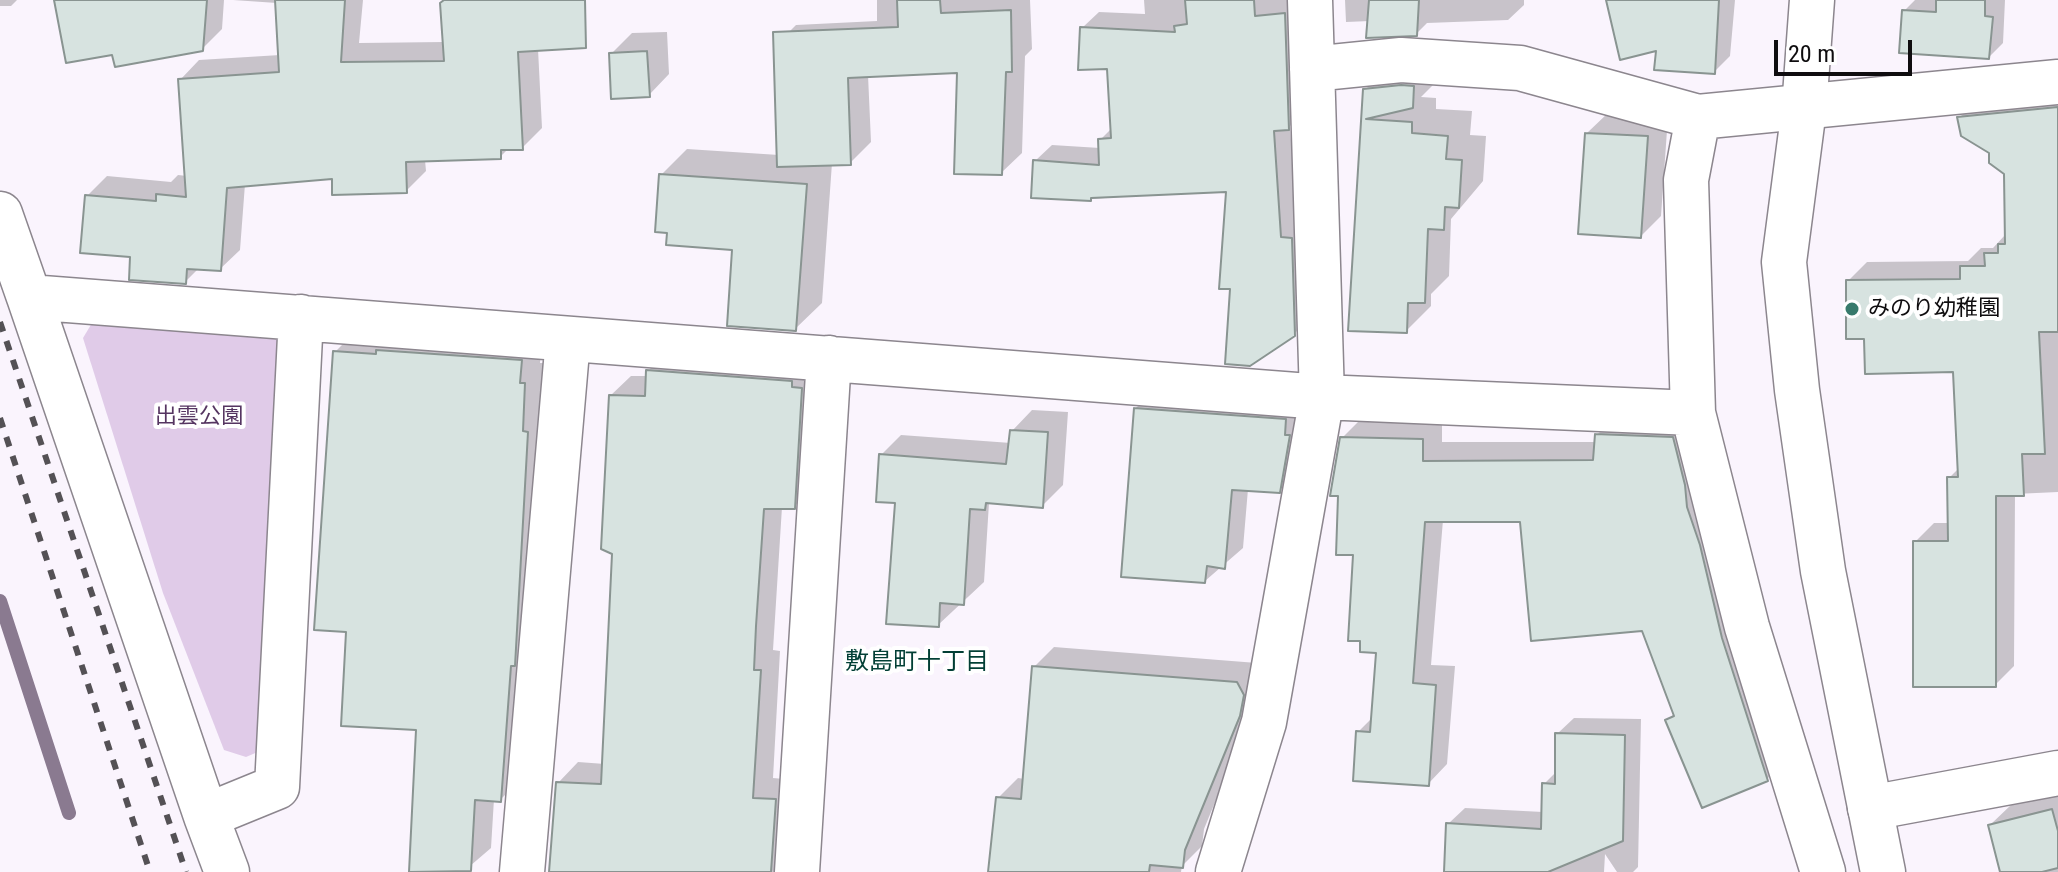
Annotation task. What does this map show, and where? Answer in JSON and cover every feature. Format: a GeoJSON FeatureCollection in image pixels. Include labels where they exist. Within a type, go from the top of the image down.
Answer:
{"type":"FeatureCollection","features":[{"type":"Feature","properties":{"kind":"street"},"geometry":{"type":"LineString","coordinates":[[1218,872],[1264,722],[1322,397],[1310,0]]}},
{"type":"Feature","properties":{"kind":"street"},"geometry":{"type":"LineString","coordinates":[[1812,0],[1804,109],[1784,262],[1797,390],[1823,571],[1881,872]]}},
{"type":"Feature","properties":{"kind":"street"},"geometry":{"type":"LineString","coordinates":[[1312,69],[1401,60],[1520,68],[1698,117],[2058,82]]}},
{"type":"Feature","properties":{"kind":"street"},"geometry":{"type":"LineString","coordinates":[[1698,117],[1686,180],[1693,413],[1747,627],[1823,872]]}},
{"type":"Feature","properties":{"kind":"street"},"geometry":{"type":"LineString","coordinates":[[0,214],[227,872]]}},
{"type":"Feature","properties":{"kind":"street"},"geometry":{"type":"LineString","coordinates":[[29,297],[1322,397],[1693,413]]}},
{"type":"Feature","properties":{"kind":"street"},"geometry":{"type":"LineString","coordinates":[[206,816],[277,787],[301,317]]}},
{"type":"Feature","properties":{"kind":"street"},"geometry":{"type":"LineString","coordinates":[[522,872],[568,339]]}},
{"type":"Feature","properties":{"kind":"street"},"geometry":{"type":"LineString","coordinates":[[797,872],[829,358]]}},
{"type":"Feature","properties":{"kind":"street"},"geometry":{"type":"LineString","coordinates":[[1870,808],[2058,773]]}},
{"type":"Feature","properties":{"kind":"green space","name":"出雲公園"},"geometry":{"type":"Polygon","coordinates":[[[92,323],[276,336],[289,354],[267,748],[246,757],[224,750],[163,593],[83,338],[92,323]]]}},
{"type":"Feature","properties":{"kind":"building"},"geometry":{"type":"Polygon","coordinates":[[[54,0],[207,0],[203,51],[115,67],[112,55],[66,63],[54,0]]]}},
{"type":"Feature","properties":{"kind":"building"},"geometry":{"type":"Polygon","coordinates":[[[275,0],[345,0],[341,62],[444,61],[440,3],[444,0],[585,0],[586,48],[518,52],[523,150],[501,150],[501,159],[406,162],[407,193],[332,195],[332,179],[227,188],[221,271],[187,269],[186,284],[129,280],[130,257],[80,253],[85,195],[156,201],[156,194],[186,197],[178,79],[279,72],[275,0]]]}},
{"type":"Feature","properties":{"kind":"building"},"geometry":{"type":"Polygon","coordinates":[[[897,0],[940,0],[941,13],[1011,10],[1012,72],[1006,72],[1002,175],[954,174],[957,73],[848,78],[851,165],[777,167],[773,32],[898,27],[897,0]]]}},
{"type":"Feature","properties":{"kind":"building"},"geometry":{"type":"Polygon","coordinates":[[[1185,0],[1254,0],[1255,16],[1285,13],[1289,130],[1274,131],[1281,237],[1292,238],[1295,336],[1250,366],[1225,364],[1230,289],[1219,289],[1226,192],[1091,198],[1091,201],[1031,198],[1033,160],[1099,165],[1098,139],[1111,138],[1107,69],[1078,70],[1080,27],[1175,32],[1174,26],[1187,24],[1185,0]]]}},
{"type":"Feature","properties":{"kind":"building"},"geometry":{"type":"Polygon","coordinates":[[[1369,0],[1419,0],[1417,36],[1366,38],[1369,0]]]}},
{"type":"Feature","properties":{"kind":"building"},"geometry":{"type":"Polygon","coordinates":[[[1606,0],[1719,0],[1715,74],[1654,70],[1656,51],[1620,60],[1606,0]]]}},
{"type":"Feature","properties":{"kind":"building"},"geometry":{"type":"Polygon","coordinates":[[[1936,0],[1985,0],[1985,16],[1993,17],[1989,59],[1899,53],[1902,10],[1936,12],[1936,0]]]}},
{"type":"Feature","properties":{"kind":"building"},"geometry":{"type":"Polygon","coordinates":[[[647,51],[650,97],[611,99],[609,53],[647,51]]]}},
{"type":"Feature","properties":{"kind":"building"},"geometry":{"type":"Polygon","coordinates":[[[1414,86],[1413,108],[1366,119],[1412,122],[1412,133],[1448,136],[1446,159],[1462,160],[1459,208],[1445,207],[1444,230],[1428,229],[1425,303],[1408,303],[1407,333],[1348,331],[1363,89],[1414,86]]]}},
{"type":"Feature","properties":{"kind":"building"},"geometry":{"type":"Polygon","coordinates":[[[2058,107],[2058,332],[2039,332],[2045,454],[2022,454],[2024,496],[1996,496],[1996,687],[1913,687],[1913,541],[1948,541],[1947,477],[1958,477],[1953,372],[1865,374],[1864,339],[1846,339],[1846,280],[1960,279],[1960,266],[1985,266],[1984,253],[1998,253],[1998,244],[2005,244],[2004,174],[1989,163],[1989,153],[1961,136],[1957,117],[2058,107]]]}},
{"type":"Feature","properties":{"kind":"building"},"geometry":{"type":"Polygon","coordinates":[[[1585,133],[1648,136],[1641,238],[1578,234],[1585,133]]]}},
{"type":"Feature","properties":{"kind":"building"},"geometry":{"type":"Polygon","coordinates":[[[659,174],[807,184],[796,331],[727,326],[732,250],[666,245],[667,233],[655,232],[659,174]]]}},
{"type":"Feature","properties":{"kind":"building"},"geometry":{"type":"Polygon","coordinates":[[[376,350],[522,360],[520,383],[525,383],[523,431],[528,432],[515,666],[511,666],[501,802],[475,800],[471,871],[409,872],[416,730],[341,726],[346,632],[314,630],[333,351],[376,354],[376,350]]]}},
{"type":"Feature","properties":{"kind":"building"},"geometry":{"type":"Polygon","coordinates":[[[646,370],[792,381],[792,387],[802,388],[795,509],[764,509],[756,626],[754,670],[761,670],[753,798],[776,799],[771,872],[549,872],[556,782],[601,784],[612,554],[601,549],[609,395],[645,396],[646,370]]]}},
{"type":"Feature","properties":{"kind":"building"},"geometry":{"type":"Polygon","coordinates":[[[1134,408],[1286,419],[1285,435],[1290,435],[1280,493],[1232,490],[1225,569],[1207,566],[1205,583],[1121,577],[1134,408]]]}},
{"type":"Feature","properties":{"kind":"building"},"geometry":{"type":"Polygon","coordinates":[[[1010,430],[1048,432],[1043,508],[986,503],[985,510],[970,509],[964,605],[940,603],[939,627],[886,624],[895,503],[876,502],[879,454],[1006,464],[1010,430]]]}},
{"type":"Feature","properties":{"kind":"building"},"geometry":{"type":"Polygon","coordinates":[[[1595,434],[1673,437],[1687,507],[1700,545],[1722,638],[1768,781],[1702,808],[1665,720],[1674,716],[1642,631],[1531,641],[1520,522],[1425,522],[1413,683],[1436,685],[1429,786],[1353,781],[1356,731],[1370,732],[1376,653],[1360,652],[1360,641],[1348,641],[1353,555],[1336,555],[1338,496],[1330,496],[1340,437],[1423,439],[1423,461],[1593,460],[1595,434]]]}},
{"type":"Feature","properties":{"kind":"building"},"geometry":{"type":"Polygon","coordinates":[[[1032,666],[1237,682],[1244,695],[1240,716],[1185,850],[1183,868],[1150,865],[1149,872],[988,872],[996,797],[1021,799],[1032,666]]]}},
{"type":"Feature","properties":{"kind":"building"},"geometry":{"type":"Polygon","coordinates":[[[1555,733],[1625,735],[1623,841],[1548,872],[1444,872],[1446,823],[1541,829],[1542,783],[1555,784],[1555,733]]]}},
{"type":"Feature","properties":{"kind":"building"},"geometry":{"type":"Polygon","coordinates":[[[2052,809],[2058,831],[2058,868],[2042,872],[2000,872],[1988,825],[2052,809]]]}},
{"type":"Feature","properties":{"kind":"waterway"},"geometry":{"type":"LineString","coordinates":[[0,601],[69,813]]}},
{"type":"Feature","properties":{"kind":"railway"},"geometry":{"type":"LineString","coordinates":[[0,322],[186,872]]}},
{"type":"Feature","properties":{"kind":"railway"},"geometry":{"type":"LineString","coordinates":[[0,418],[150,872]]}},
{"type":"Feature","properties":{"kind":"place","name":"みのり幼稚園"},"geometry":{"type":"Point","coordinates":[1852,309]}},
{"type":"Feature","properties":{"kind":"district","name":"敷島町十丁目"},"geometry":{"type":"Point","coordinates":[917,663]}}]}
